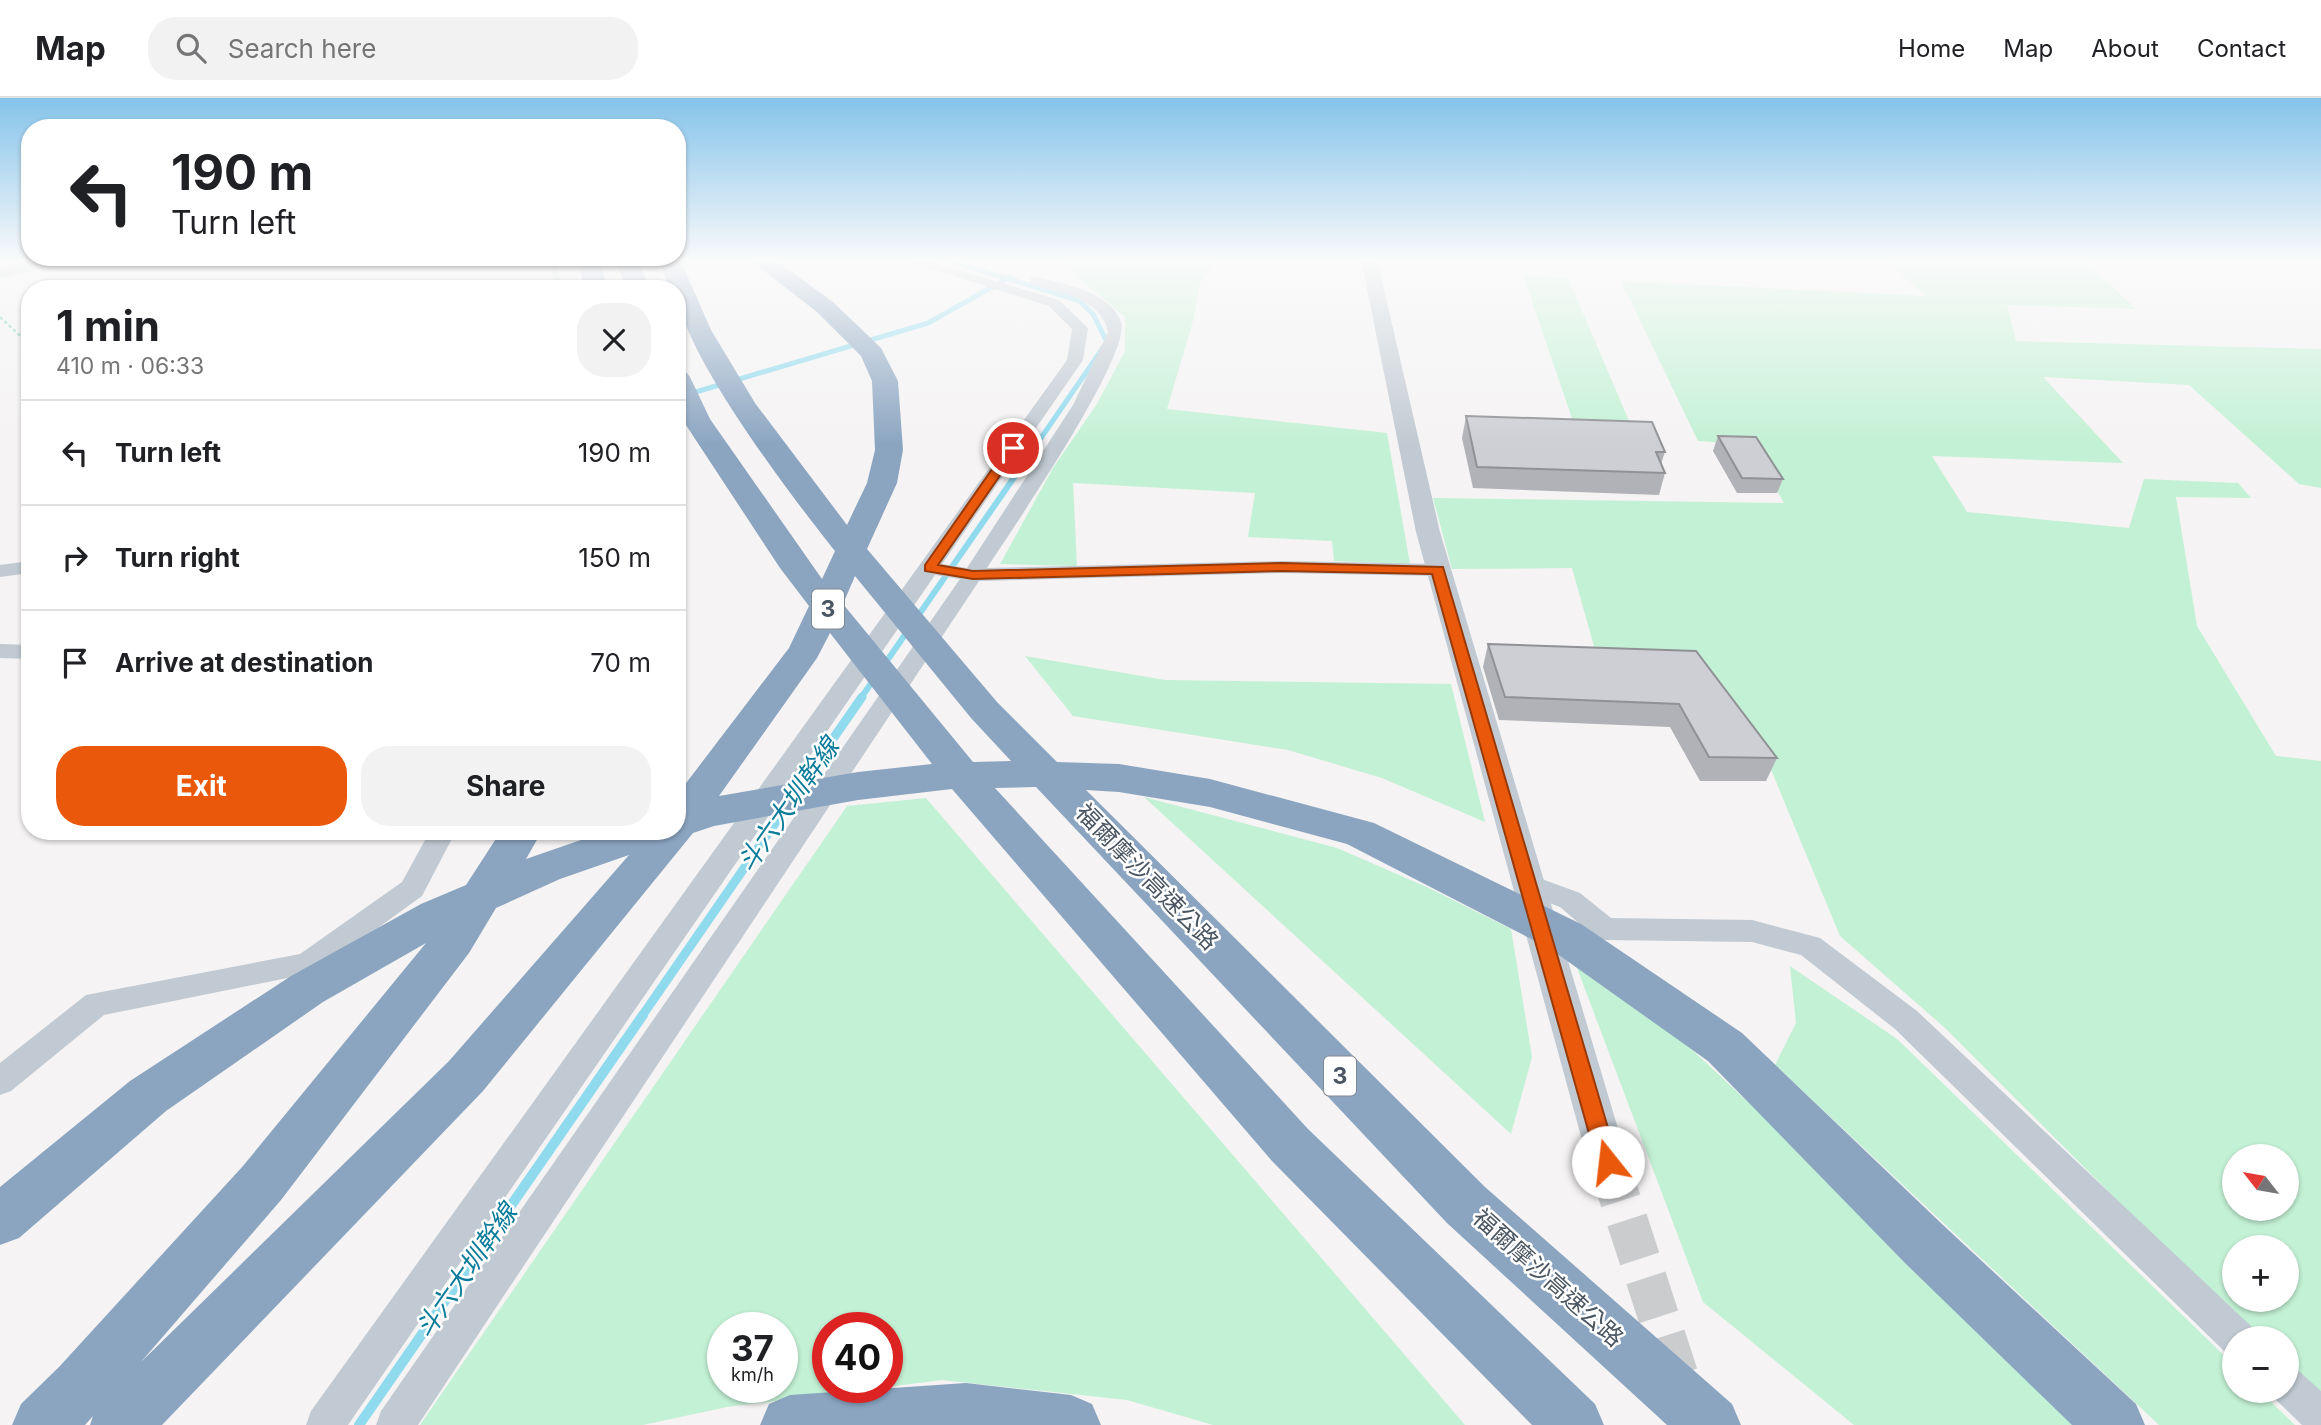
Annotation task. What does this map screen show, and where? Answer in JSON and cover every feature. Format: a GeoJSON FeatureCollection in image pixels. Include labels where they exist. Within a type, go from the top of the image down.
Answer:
{"type":"FeatureCollection","features":[{"type":"Feature","properties":{"kind":"highway","name":"福爾摩沙高速公路"},"geometry":{"type":"LineString","coordinates":[[695,321],[743,405],[837,533],[984,710],[1466,1205],[1712,1425]]}},
{"type":"Feature","properties":{"kind":"highway"},"geometry":{"type":"LineString","coordinates":[[686,812],[805,650],[882,483],[889,450],[885,381],[863,343],[840,321]]}},
{"type":"Feature","properties":{"kind":"highway","name":"3"},"geometry":{"type":"LineString","coordinates":[[686,397],[696,419],[796,568],[973,789],[1290,1145],[1574,1425]]}},
{"type":"Feature","properties":{"kind":"highway"},"geometry":{"type":"LineString","coordinates":[[686,821],[710,812],[785,797],[943,776],[1037,774],[1119,778],[1210,793],[1360,833],[1565,936],[1724,1047],[1924,1244],[2115,1425]]}},
{"type":"Feature","properties":{"kind":"highway"},"geometry":{"type":"LineString","coordinates":[[42,1425],[89,1378],[262,1183],[453,941],[516,840]]}},
{"type":"Feature","properties":{"kind":"highway"},"geometry":{"type":"LineString","coordinates":[[0,1220],[148,1096],[307,989],[436,916],[545,868],[627,840]]}},
{"type":"Feature","properties":{"kind":"highway"},"geometry":{"type":"LineString","coordinates":[[120,1425],[466,1076],[665,840]]}},
{"type":"Feature","properties":{"kind":"highway"},"geometry":{"type":"LineString","coordinates":[[790,1425],[966,1413],[1071,1425]]}},
{"type":"Feature","properties":{"kind":"street"},"geometry":{"type":"LineString","coordinates":[[325,1425],[1075,360],[1080,328],[1073,321]]}},
{"type":"Feature","properties":{"kind":"street"},"geometry":{"type":"LineString","coordinates":[[395,1425],[973,575],[1082,405],[1116,332],[1113,321]]}},
{"type":"Feature","properties":{"kind":"street"},"geometry":{"type":"LineString","coordinates":[[1383,321],[1438,570],[1608,1162]]}},
{"type":"Feature","properties":{"kind":"street"},"geometry":{"type":"LineString","coordinates":[[930,568],[973,575],[1282,567],[1438,570]]}},
{"type":"Feature","properties":{"kind":"street"},"geometry":{"type":"LineString","coordinates":[[0,571],[21,568]]}},
{"type":"Feature","properties":{"kind":"street"},"geometry":{"type":"LineString","coordinates":[[0,651],[21,652]]}},
{"type":"Feature","properties":{"kind":"street"},"geometry":{"type":"LineString","coordinates":[[0,1081],[96,1004],[307,964],[412,889],[438,840]]}},
{"type":"Feature","properties":{"kind":"street"},"geometry":{"type":"LineString","coordinates":[[1528,884],[1570,900],[1605,929],[1752,931],[1810,946],[1906,1020],[2224,1326]]}},
{"type":"Feature","properties":{"kind":"street"},"geometry":{"type":"LineString","coordinates":[[2299,1396],[2321,1417]]}},
{"type":"Feature","properties":{"kind":"path"},"geometry":{"type":"LineString","coordinates":[[4,321],[21,337]]}},
{"type":"Feature","properties":{"kind":"green space"},"geometry":{"type":"Polygon","coordinates":[[[1125,321],[1193,321],[1167,409],[1387,433],[1410,564],[1334,561],[1332,541],[1248,537],[1255,493],[1073,483],[1077,566],[1000,564],[1053,468],[1097,404],[1125,351],[1125,321]]]}},
{"type":"Feature","properties":{"kind":"green space"},"geometry":{"type":"Polygon","coordinates":[[[1539,321],[1586,321],[1635,435],[1577,433],[1539,321]]]}},
{"type":"Feature","properties":{"kind":"green space"},"geometry":{"type":"Polygon","coordinates":[[[1640,321],[2011,321],[2016,341],[2321,349],[2321,488],[2299,484],[2189,385],[2043,377],[2123,463],[1932,456],[1967,512],[2129,528],[2144,479],[2238,483],[2251,498],[2176,497],[2197,626],[2276,756],[2321,761],[2321,1403],[2299,1382],[2299,1326],[2243,1326],[2229,1312],[2299,1312],[2299,1235],[2222,1235],[2222,1305],[1944,1027],[1840,936],[1772,772],[1694,665],[1599,664],[1572,568],[1452,569],[1433,498],[1784,503],[1751,445],[1698,441],[1640,321]]]}},
{"type":"Feature","properties":{"kind":"green space"},"geometry":{"type":"Polygon","coordinates":[[[1025,656],[1165,680],[1451,684],[1485,822],[1382,778],[1288,750],[1073,716],[1025,656]]]}},
{"type":"Feature","properties":{"kind":"green space"},"geometry":{"type":"Polygon","coordinates":[[[1144,797],[1337,848],[1429,888],[1511,929],[1532,1057],[1511,1134],[1144,797]]]}},
{"type":"Feature","properties":{"kind":"green space"},"geometry":{"type":"Polygon","coordinates":[[[926,798],[1465,1425],[1213,1425],[1127,1400],[942,1380],[903,1385],[903,1312],[812,1312],[812,1397],[798,1398],[798,1312],[707,1312],[707,1403],[760,1403],[727,1407],[643,1425],[420,1425],[847,806],[926,798]]]}},
{"type":"Feature","properties":{"kind":"green space"},"geometry":{"type":"Polygon","coordinates":[[[1574,960],[1658,1018],[1893,1237],[2073,1425],[1854,1425],[1703,1302],[1574,960]]]}},
{"type":"Feature","properties":{"kind":"green space"},"geometry":{"type":"Polygon","coordinates":[[[1790,966],[1897,1039],[2222,1353],[2222,1403],[2272,1403],[2295,1425],[2159,1425],[1775,1065],[1796,1023],[1790,966]]]}},
{"type":"Feature","properties":{"kind":"building"},"geometry":{"type":"Polygon","coordinates":[[[1466,416],[1652,422],[1665,452],[1656,452],[1665,473],[1477,467],[1466,416]]]}},
{"type":"Feature","properties":{"kind":"building"},"geometry":{"type":"Polygon","coordinates":[[[1718,436],[1756,437],[1783,479],[1742,478],[1718,436]]]}},
{"type":"Feature","properties":{"kind":"building"},"geometry":{"type":"Polygon","coordinates":[[[1488,644],[1696,651],[1777,758],[1709,757],[1679,704],[1505,697],[1488,644]]]}},
{"type":"Feature","properties":{"kind":"waterway"},"geometry":{"type":"LineString","coordinates":[[689,394],[932,321]]}},
{"type":"Feature","properties":{"kind":"waterway","name":"斗六大圳幹線"},"geometry":{"type":"LineString","coordinates":[[1032,451],[1107,342],[1096,321]]}},
{"type":"Feature","properties":{"kind":"waterway","name":"斗六大圳幹線"},"geometry":{"type":"LineString","coordinates":[[884,665],[1033,450]]}},
{"type":"Feature","properties":{"kind":"waterway","name":"斗六大圳幹線"},"geometry":{"type":"LineString","coordinates":[[861,698],[876,676]]}},
{"type":"Feature","properties":{"kind":"waterway","name":"斗六大圳幹線"},"geometry":{"type":"LineString","coordinates":[[798,789],[862,697]]}},
{"type":"Feature","properties":{"kind":"waterway","name":"斗六大圳幹線"},"geometry":{"type":"LineString","coordinates":[[642,1016],[787,806]]}},
{"type":"Feature","properties":{"kind":"waterway","name":"斗六大圳幹線"},"geometry":{"type":"LineString","coordinates":[[359,1425],[643,1015]]}},
{"type":"Feature","properties":{"kind":"tunnel"},"geometry":{"type":"LineString","coordinates":[[1608,1162],[1694,1425]]}},
{"type":"Feature","properties":{"kind":"route"},"geometry":{"type":"LineString","coordinates":[[1013,448],[930,568],[973,575],[1282,567],[1438,570],[1608,1162]]}}]}
